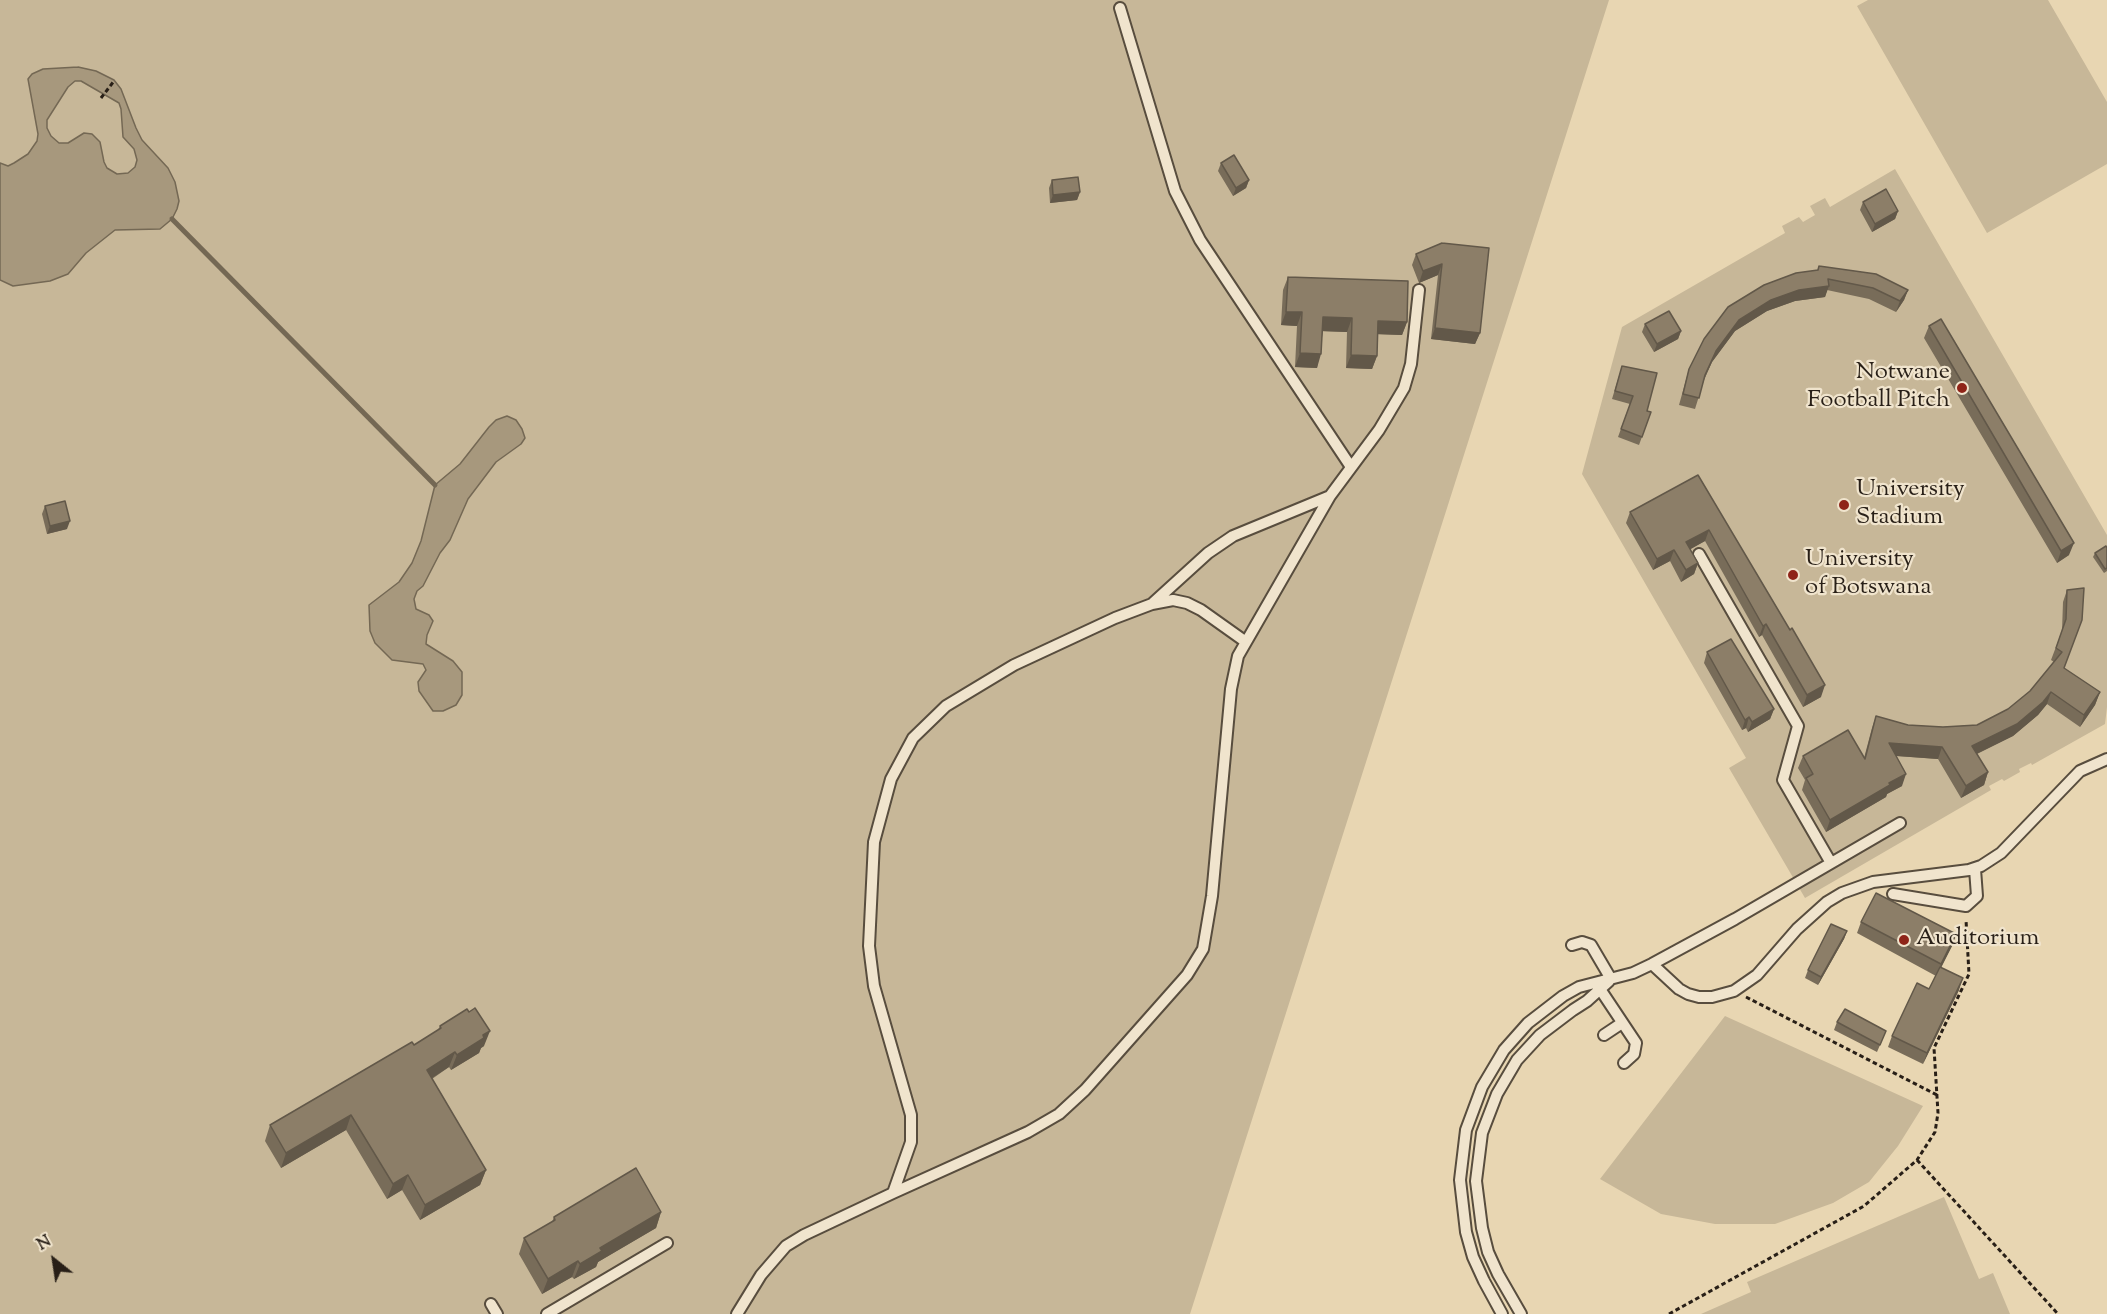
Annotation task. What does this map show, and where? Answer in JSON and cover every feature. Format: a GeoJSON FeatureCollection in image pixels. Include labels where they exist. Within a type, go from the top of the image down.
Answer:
{"type":"FeatureCollection","features":[{"type":"Feature","properties":{"kind":"lane"},"geometry":{"type":"LineString","coordinates":[[1120,8],[1175,191],[1200,240],[1352,467]]}},
{"type":"Feature","properties":{"kind":"lane"},"geometry":{"type":"LineString","coordinates":[[737,1314],[761,1275],[786,1246],[804,1235],[893,1193],[1028,1132],[1059,1114],[1085,1090],[1187,975],[1203,949],[1212,896],[1231,689],[1239,656],[1330,495],[1379,430],[1404,388],[1411,364],[1419,290]]}},
{"type":"Feature","properties":{"kind":"lane"},"geometry":{"type":"LineString","coordinates":[[1152,604],[1208,553],[1233,536],[1330,495]]}},
{"type":"Feature","properties":{"kind":"lane"},"geometry":{"type":"LineString","coordinates":[[1699,554],[1798,726],[1783,780],[1831,863]]}},
{"type":"Feature","properties":{"kind":"lane"},"geometry":{"type":"LineString","coordinates":[[893,1193],[910,1142],[911,1115],[874,986],[869,946],[874,842],[891,779],[913,738],[946,706],[1014,665],[1115,618],[1152,604],[1173,600],[1187,603],[1201,610],[1246,642]]}},
{"type":"Feature","properties":{"kind":"lane"},"geometry":{"type":"LineString","coordinates":[[1652,964],[1679,989],[1688,994],[1712,997],[1734,991],[1757,975],[1797,929],[1827,902],[1842,893],[1873,882],[1975,869],[2001,853],[2080,771],[2107,759]]}},
{"type":"Feature","properties":{"kind":"lane"},"geometry":{"type":"LineString","coordinates":[[1502,1314],[1473,1257],[1466,1232],[1460,1180],[1466,1130],[1482,1087],[1504,1050],[1528,1023],[1563,996],[1579,987],[1633,973],[1652,964],[1735,919],[1900,823]]}},
{"type":"Feature","properties":{"kind":"lane"},"geometry":{"type":"LineString","coordinates":[[1893,894],[1966,906],[1977,896],[1975,869]]}},
{"type":"Feature","properties":{"kind":"lane"},"geometry":{"type":"LineString","coordinates":[[1572,945],[1582,942],[1591,945],[1611,979]]}},
{"type":"Feature","properties":{"kind":"lane"},"geometry":{"type":"LineString","coordinates":[[1521,1314],[1488,1252],[1482,1228],[1476,1180],[1482,1134],[1497,1095],[1517,1060],[1540,1035],[1587,1001],[1611,979]]}},
{"type":"Feature","properties":{"kind":"lane"},"geometry":{"type":"LineString","coordinates":[[1600,988],[1636,1047],[1632,1058],[1624,1063]]}},
{"type":"Feature","properties":{"kind":"lane"},"geometry":{"type":"LineString","coordinates":[[1604,1035],[1622,1023]]}},
{"type":"Feature","properties":{"kind":"lane"},"geometry":{"type":"LineString","coordinates":[[547,1314],[667,1243]]}},
{"type":"Feature","properties":{"kind":"lane"},"geometry":{"type":"LineString","coordinates":[[491,1304],[497,1314]]}},
{"type":"Feature","properties":{"kind":"path"},"geometry":{"type":"LineString","coordinates":[[101,98],[114,81]]}},
{"type":"Feature","properties":{"kind":"path"},"geometry":{"type":"LineString","coordinates":[[1669,1314],[1864,1206],[1917,1160],[1935,1132],[1938,1113],[1934,1048],[1969,974],[1966,906]]}},
{"type":"Feature","properties":{"kind":"path"},"geometry":{"type":"LineString","coordinates":[[1734,991],[1937,1095]]}},
{"type":"Feature","properties":{"kind":"path"},"geometry":{"type":"LineString","coordinates":[[1917,1160],[2058,1314]]}},
{"type":"Feature","properties":{"kind":"shaded area"},"geometry":{"type":"Polygon","coordinates":[[[0,0],[1609,0],[1190,1314],[0,1314],[0,0]]]}},
{"type":"Feature","properties":{"kind":"shaded area"},"geometry":{"type":"Polygon","coordinates":[[[1868,0],[2048,0],[2107,102],[2107,164],[1987,233],[1857,6],[1868,0]]]}},
{"type":"Feature","properties":{"kind":"shaded area"},"geometry":{"type":"Polygon","coordinates":[[[78,67],[96,71],[114,80],[121,89],[142,140],[168,168],[175,182],[179,201],[172,219],[160,229],[115,230],[86,253],[68,274],[50,281],[13,286],[0,280],[0,163],[8,166],[14,163],[28,154],[37,141],[38,134],[28,79],[32,74],[43,69],[78,67]],[[75,81],[68,87],[47,120],[47,128],[51,136],[59,143],[68,143],[84,133],[92,134],[100,142],[107,168],[117,174],[128,173],[135,167],[137,160],[134,149],[123,137],[119,103],[81,81],[75,81]]]}},
{"type":"Feature","properties":{"kind":"shaded area","name":"University Stadium"},"geometry":{"type":"Polygon","coordinates":[[[1895,169],[2107,535],[2107,707],[2105,724],[2032,765],[2031,763],[2019,769],[2020,772],[2004,781],[2002,779],[1989,786],[1991,790],[1805,898],[1729,768],[1746,758],[1582,474],[1622,327],[1785,233],[1782,226],[1799,217],[1803,222],[1815,215],[1810,206],[1825,198],[1830,207],[1895,169]]]}},
{"type":"Feature","properties":{"kind":"shaded area"},"geometry":{"type":"Polygon","coordinates":[[[507,416],[516,420],[525,438],[521,444],[496,462],[468,499],[450,540],[414,599],[416,609],[429,615],[433,621],[426,644],[453,661],[462,672],[462,695],[456,705],[443,711],[433,711],[419,691],[418,682],[426,670],[423,664],[392,660],[375,643],[370,631],[369,605],[399,582],[412,563],[421,541],[435,485],[460,464],[496,420],[507,416]]]}},
{"type":"Feature","properties":{"kind":"shaded area"},"geometry":{"type":"Polygon","coordinates":[[[1725,1016],[1923,1106],[1898,1146],[1869,1182],[1833,1203],[1775,1224],[1715,1224],[1661,1214],[1600,1179],[1725,1016]]]}},
{"type":"Feature","properties":{"kind":"shaded area"},"geometry":{"type":"Polygon","coordinates":[[[1944,1197],[1979,1279],[1993,1273],[2010,1314],[1701,1314],[1751,1292],[1747,1282],[1944,1197]]]}},
{"type":"Feature","properties":{"kind":"building"},"geometry":{"type":"Polygon","coordinates":[[[1234,155],[1249,180],[1236,188],[1221,163],[1234,155]]]}},
{"type":"Feature","properties":{"kind":"building"},"geometry":{"type":"Polygon","coordinates":[[[1078,177],[1080,192],[1053,195],[1052,180],[1078,177]]]}},
{"type":"Feature","properties":{"kind":"building"},"geometry":{"type":"Polygon","coordinates":[[[1886,189],[1898,211],[1875,224],[1863,202],[1886,189]]]}},
{"type":"Feature","properties":{"kind":"building"},"geometry":{"type":"Polygon","coordinates":[[[1442,243],[1489,248],[1480,333],[1435,328],[1442,264],[1423,271],[1416,254],[1442,243]]]}},
{"type":"Feature","properties":{"kind":"building"},"geometry":{"type":"Polygon","coordinates":[[[1819,266],[1876,274],[1908,290],[1900,301],[1873,288],[1828,279],[1829,286],[1799,290],[1771,300],[1739,320],[1716,351],[1705,375],[1699,398],[1683,394],[1689,369],[1704,339],[1728,307],[1764,285],[1796,273],[1818,270],[1819,266]]]}},
{"type":"Feature","properties":{"kind":"building"},"geometry":{"type":"Polygon","coordinates":[[[1288,277],[1408,281],[1407,322],[1378,321],[1377,356],[1351,355],[1352,318],[1323,317],[1321,354],[1300,353],[1302,312],[1286,312],[1288,277]]]}},
{"type":"Feature","properties":{"kind":"building"},"geometry":{"type":"Polygon","coordinates":[[[1669,311],[1681,331],[1657,344],[1645,324],[1669,311]]]}},
{"type":"Feature","properties":{"kind":"building"},"geometry":{"type":"Polygon","coordinates":[[[1941,319],[2074,543],[2061,551],[1929,326],[1941,319]]]}},
{"type":"Feature","properties":{"kind":"building"},"geometry":{"type":"Polygon","coordinates":[[[1622,366],[1657,373],[1647,411],[1651,412],[1642,437],[1621,429],[1633,396],[1615,391],[1622,366]]]}},
{"type":"Feature","properties":{"kind":"building"},"geometry":{"type":"Polygon","coordinates":[[[1698,475],[1825,685],[1807,695],[1766,624],[1763,626],[1709,530],[1686,542],[1698,563],[1686,570],[1674,550],[1657,559],[1630,512],[1698,475]]]}},
{"type":"Feature","properties":{"kind":"building"},"geometry":{"type":"Polygon","coordinates":[[[65,501],[70,521],[50,526],[45,506],[65,501]]]}},
{"type":"Feature","properties":{"kind":"building"},"geometry":{"type":"Polygon","coordinates":[[[2106,546],[2107,568],[2105,569],[2095,553],[2106,546]]]}},
{"type":"Feature","properties":{"kind":"building"},"geometry":{"type":"Polygon","coordinates":[[[2084,588],[2082,620],[2064,668],[2100,692],[2084,715],[2051,692],[2017,724],[1972,746],[1988,772],[1966,786],[1942,747],[1889,743],[1906,774],[1830,820],[1806,778],[1813,774],[1803,756],[1848,730],[1865,759],[1876,716],[1908,725],[1943,727],[1977,725],[2008,709],[2030,691],[2062,652],[2056,648],[2066,619],[2067,590],[2084,588]]]}},
{"type":"Feature","properties":{"kind":"building"},"geometry":{"type":"Polygon","coordinates":[[[1731,639],[1774,709],[1752,722],[1749,717],[1745,720],[1707,652],[1731,639]]]}},
{"type":"Feature","properties":{"kind":"building","name":"Auditorium"},"geometry":{"type":"Polygon","coordinates":[[[1876,893],[1956,934],[1941,964],[1861,922],[1876,893]]]}},
{"type":"Feature","properties":{"kind":"building"},"geometry":{"type":"Polygon","coordinates":[[[1831,924],[1847,931],[1821,977],[1808,970],[1831,924]]]}},
{"type":"Feature","properties":{"kind":"building"},"geometry":{"type":"Polygon","coordinates":[[[1940,967],[1963,978],[1927,1053],[1892,1036],[1917,983],[1929,989],[1940,967]]]}},
{"type":"Feature","properties":{"kind":"building"},"geometry":{"type":"Polygon","coordinates":[[[475,1008],[490,1031],[483,1035],[484,1038],[457,1055],[455,1052],[427,1070],[486,1170],[425,1205],[408,1175],[393,1184],[351,1115],[286,1153],[270,1125],[412,1042],[414,1045],[467,1009],[469,1012],[475,1008]]]}},
{"type":"Feature","properties":{"kind":"building"},"geometry":{"type":"Polygon","coordinates":[[[1845,1009],[1886,1031],[1880,1045],[1837,1022],[1845,1009]]]}},
{"type":"Feature","properties":{"kind":"building"},"geometry":{"type":"Polygon","coordinates":[[[636,1168],[661,1212],[600,1248],[602,1251],[580,1264],[578,1261],[548,1279],[524,1238],[555,1220],[554,1217],[636,1168]]]}},
{"type":"Feature","properties":{"kind":"waterway"},"geometry":{"type":"LineString","coordinates":[[172,219],[435,485]]}},
{"type":"Feature","properties":{"kind":"place","name":"Notwane Football Pitch"},"geometry":{"type":"Point","coordinates":[1962,388]}},
{"type":"Feature","properties":{"kind":"place","name":"University Stadium"},"geometry":{"type":"Point","coordinates":[1844,505]}},
{"type":"Feature","properties":{"kind":"place","name":"University of Botswana"},"geometry":{"type":"Point","coordinates":[1793,575]}},
{"type":"Feature","properties":{"kind":"place","name":"Auditorium"},"geometry":{"type":"Point","coordinates":[1904,940]}}]}
